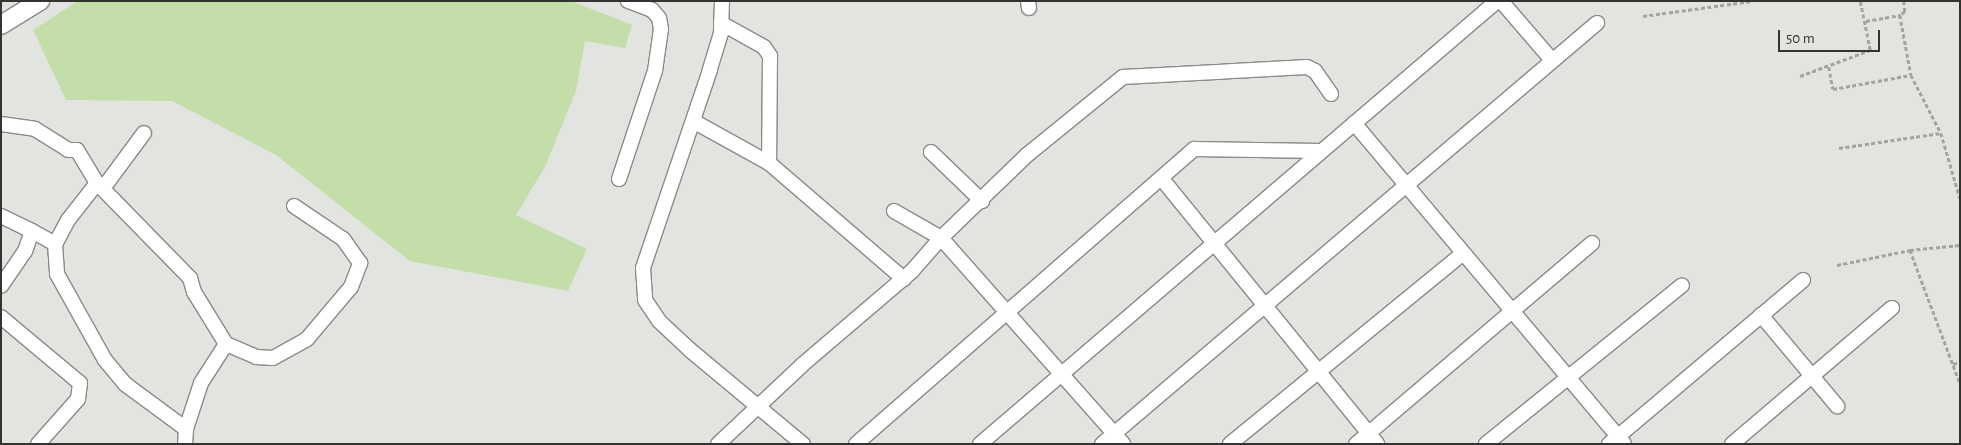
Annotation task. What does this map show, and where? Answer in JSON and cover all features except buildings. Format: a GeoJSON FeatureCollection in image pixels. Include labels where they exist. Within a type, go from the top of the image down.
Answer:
{"type":"FeatureCollection","features":[{"type":"Feature","properties":{"kind":"main road"},"geometry":{"type":"LineString","coordinates":[[1,25],[40,1]]}},
{"type":"Feature","properties":{"kind":"street"},"geometry":{"type":"LineString","coordinates":[[619,179],[655,71],[661,28],[659,18],[652,10],[628,1]]}},
{"type":"Feature","properties":{"kind":"street"},"geometry":{"type":"LineString","coordinates":[[722,1],[721,23],[710,70],[643,268],[645,300],[665,326],[803,444]]}},
{"type":"Feature","properties":{"kind":"street"},"geometry":{"type":"LineString","coordinates":[[980,444],[1213,242],[1499,1],[1552,60]]}},
{"type":"Feature","properties":{"kind":"street"},"geometry":{"type":"LineString","coordinates":[[721,23],[764,47],[770,56],[769,163]]}},
{"type":"Feature","properties":{"kind":"street"},"geometry":{"type":"LineString","coordinates":[[1102,444],[1118,438],[1266,306],[1597,23]]}},
{"type":"Feature","properties":{"kind":"street"},"geometry":{"type":"LineString","coordinates":[[718,444],[757,406],[904,279],[942,238],[1027,155],[1123,77],[1307,67],[1315,71],[1331,94]]}},
{"type":"Feature","properties":{"kind":"street"},"geometry":{"type":"LineString","coordinates":[[693,121],[769,163],[904,279]]}},
{"type":"Feature","properties":{"kind":"street"},"geometry":{"type":"LineString","coordinates":[[1,124],[35,129],[68,150],[76,150],[100,185],[124,212],[190,278],[194,292],[226,344],[256,357],[273,358],[288,352],[306,339],[350,287],[360,263],[344,239],[294,206]]}},
{"type":"Feature","properties":{"kind":"street"},"geometry":{"type":"LineString","coordinates":[[1354,124],[1407,184],[1568,377],[1617,441],[1803,280]]}},
{"type":"Feature","properties":{"kind":"street"},"geometry":{"type":"LineString","coordinates":[[144,133],[68,220],[55,244],[57,274],[105,360],[125,384],[186,428]]}},
{"type":"Feature","properties":{"kind":"street"},"geometry":{"type":"LineString","coordinates":[[856,444],[1199,147],[1321,151]]}},
{"type":"Feature","properties":{"kind":"street"},"geometry":{"type":"LineString","coordinates":[[931,152],[982,201]]}},
{"type":"Feature","properties":{"kind":"street"},"geometry":{"type":"LineString","coordinates":[[1162,179],[1373,438]]}},
{"type":"Feature","properties":{"kind":"street"},"geometry":{"type":"LineString","coordinates":[[894,211],[942,238],[1062,372],[1118,438]]}},
{"type":"Feature","properties":{"kind":"street"},"geometry":{"type":"LineString","coordinates":[[1,216],[55,244]]}},
{"type":"Feature","properties":{"kind":"street"},"geometry":{"type":"LineString","coordinates":[[1,286],[25,251],[32,231]]}},
{"type":"Feature","properties":{"kind":"street"},"geometry":{"type":"LineString","coordinates":[[1356,444],[1373,438],[1511,310],[1592,243]]}},
{"type":"Feature","properties":{"kind":"street"},"geometry":{"type":"LineString","coordinates":[[1230,444],[1317,370],[1463,253]]}},
{"type":"Feature","properties":{"kind":"street"},"geometry":{"type":"LineString","coordinates":[[1486,444],[1682,285]]}},
{"type":"Feature","properties":{"kind":"street"},"geometry":{"type":"LineString","coordinates":[[1732,444],[1892,308]]}},
{"type":"Feature","properties":{"kind":"street"},"geometry":{"type":"LineString","coordinates":[[1761,315],[1837,406]]}},
{"type":"Feature","properties":{"kind":"street"},"geometry":{"type":"LineString","coordinates":[[1,317],[80,383],[78,399],[38,444]]}},
{"type":"Feature","properties":{"kind":"street"},"geometry":{"type":"LineString","coordinates":[[185,444],[186,428],[201,383],[226,344]]}},
{"type":"Feature","properties":{"kind":"path"},"geometry":{"type":"LineString","coordinates":[[1643,16],[1752,1]]}},
{"type":"Feature","properties":{"kind":"path"},"geometry":{"type":"LineString","coordinates":[[1800,76],[1829,67],[1870,50],[1866,21],[1860,1]]}},
{"type":"Feature","properties":{"kind":"path"},"geometry":{"type":"LineString","coordinates":[[1866,21],[1900,15],[1905,12],[1904,1]]}},
{"type":"Feature","properties":{"kind":"path"},"geometry":{"type":"LineString","coordinates":[[1900,15],[1911,75],[1941,133],[1960,198]]}},
{"type":"Feature","properties":{"kind":"path"},"geometry":{"type":"LineString","coordinates":[[1829,67],[1833,89],[1911,75]]}},
{"type":"Feature","properties":{"kind":"path"},"geometry":{"type":"LineString","coordinates":[[1839,148],[1941,133]]}},
{"type":"Feature","properties":{"kind":"path"},"geometry":{"type":"LineString","coordinates":[[1837,265],[1910,250],[1960,245]]}},
{"type":"Feature","properties":{"kind":"path"},"geometry":{"type":"LineString","coordinates":[[1910,250],[1960,383]]}},
{"type":"Feature","properties":{"kind":"path"},"geometry":{"type":"LineString","coordinates":[[1953,364],[1960,362]]}},
{"type":"Feature","properties":{"kind":"green space"},"geometry":{"type":"Polygon","coordinates":[[[78,1],[571,1],[632,25],[625,48],[585,41],[576,91],[545,167],[516,215],[587,249],[568,291],[410,261],[276,155],[172,101],[66,100],[33,30],[78,1]]]}}]}
